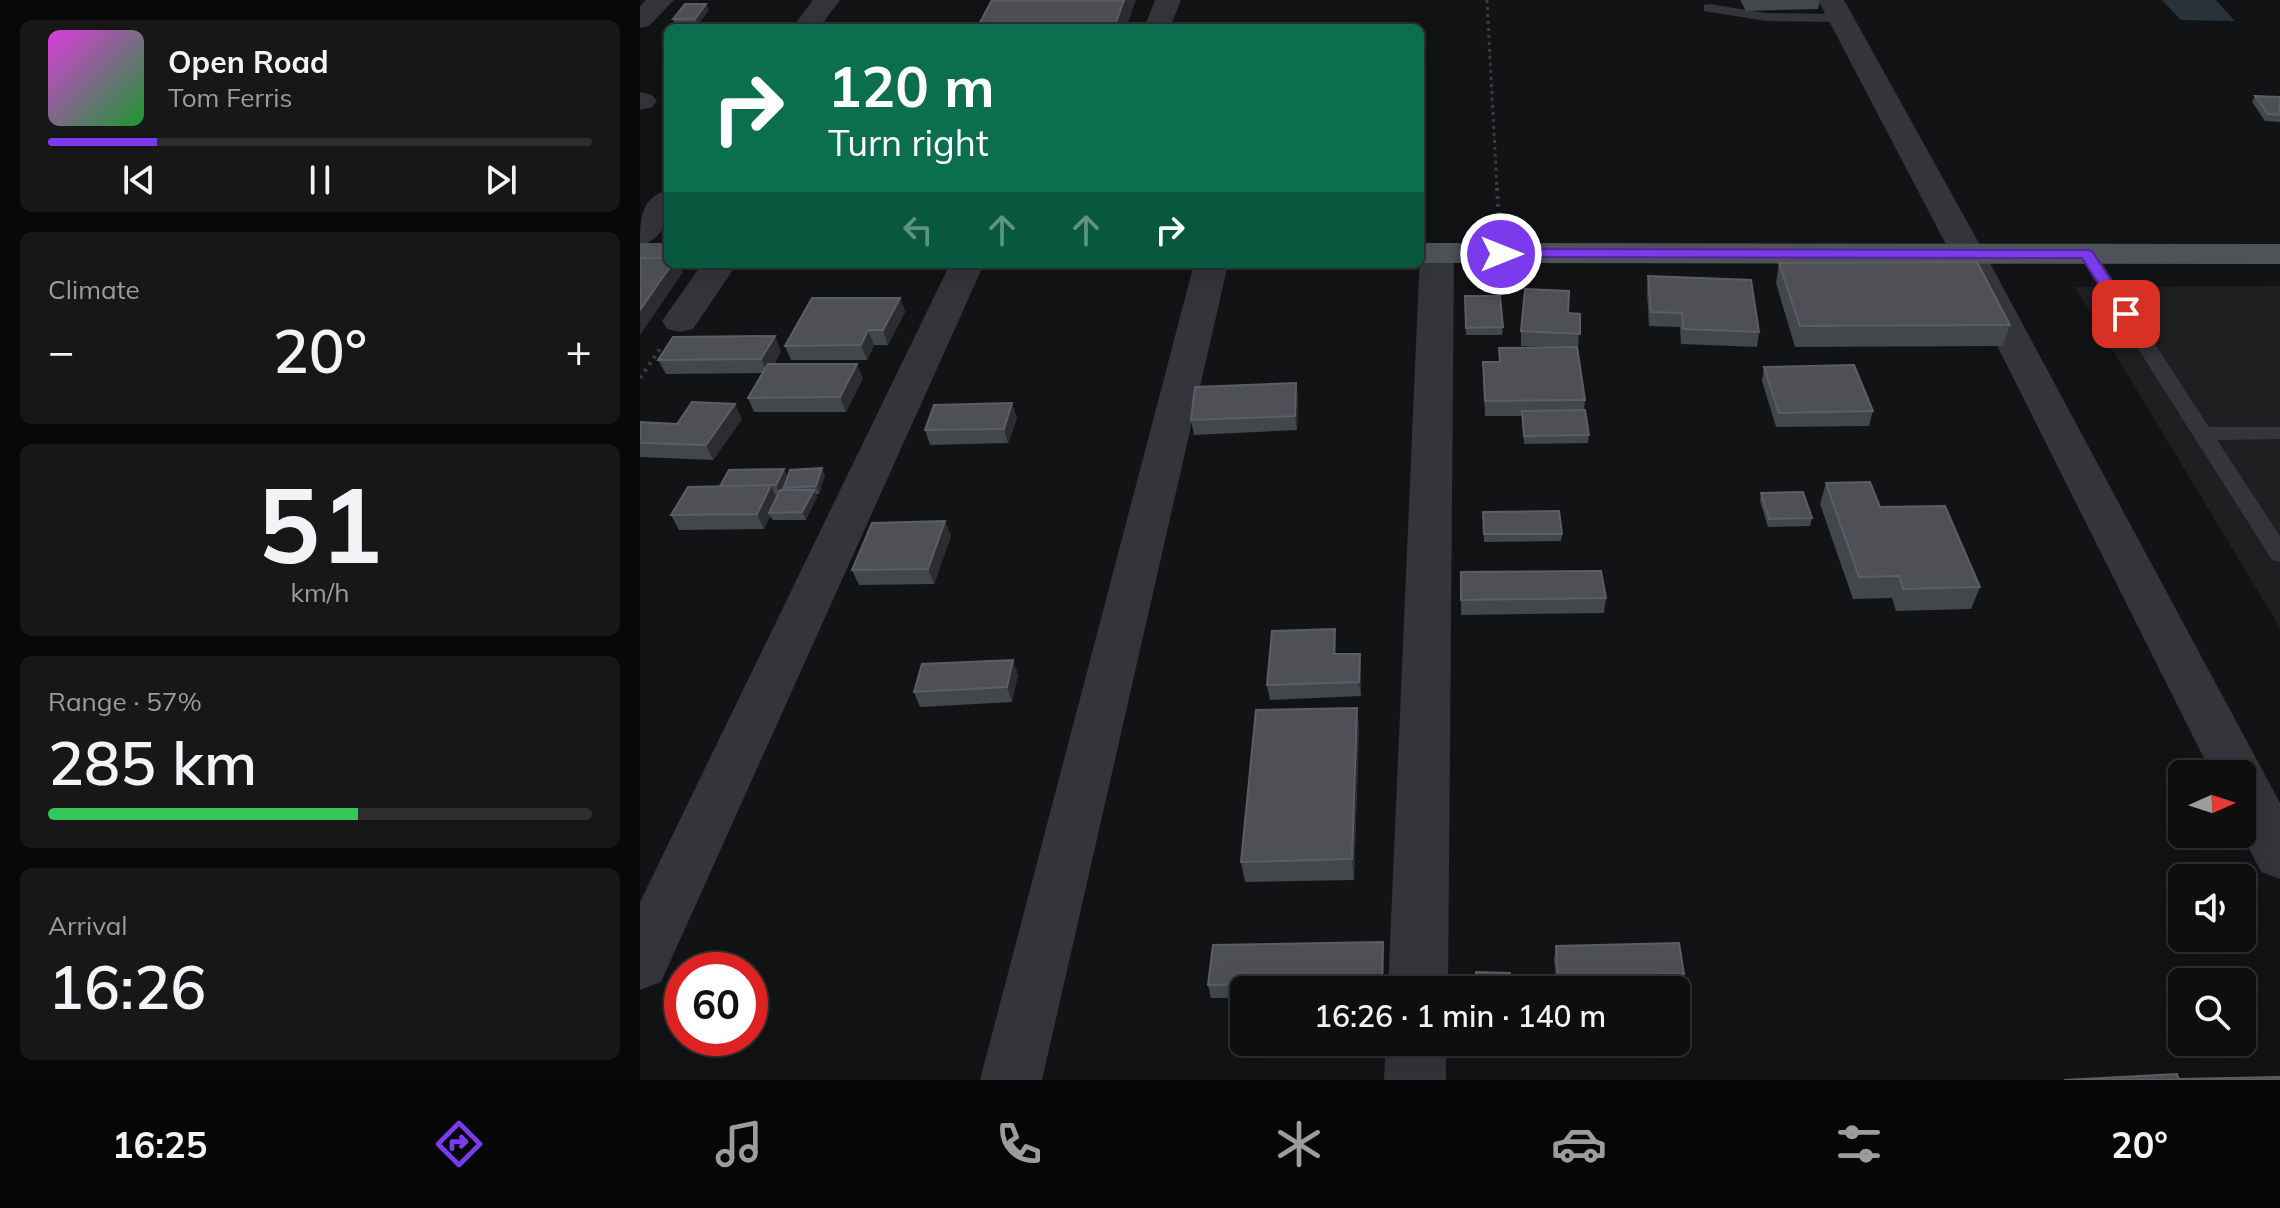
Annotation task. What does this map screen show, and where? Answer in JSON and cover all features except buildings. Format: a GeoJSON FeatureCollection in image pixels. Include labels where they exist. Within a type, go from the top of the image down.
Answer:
{"type":"FeatureCollection","features":[{"type":"Feature","properties":{"kind":"main road"},"geometry":{"type":"LineString","coordinates":[[640,253],[664,253]]}},
{"type":"Feature","properties":{"kind":"main road"},"geometry":{"type":"LineString","coordinates":[[1429,253],[2280,254]]}},
{"type":"Feature","properties":{"kind":"street"},"geometry":{"type":"LineString","coordinates":[[808,24],[827,0]]}},
{"type":"Feature","properties":{"kind":"street"},"geometry":{"type":"LineString","coordinates":[[1159,24],[1168,0]]}},
{"type":"Feature","properties":{"kind":"street"},"geometry":{"type":"LineString","coordinates":[[1835,9],[1968,254],[2231,760]]}},
{"type":"Feature","properties":{"kind":"street"},"geometry":{"type":"LineString","coordinates":[[640,235],[664,205]]}},
{"type":"Feature","properties":{"kind":"street"},"geometry":{"type":"LineString","coordinates":[[1418,976],[1429,253]]}},
{"type":"Feature","properties":{"kind":"street"},"geometry":{"type":"LineString","coordinates":[[680,321],[717,268]]}},
{"type":"Feature","properties":{"kind":"street"},"geometry":{"type":"LineString","coordinates":[[640,963],[965,268]]}},
{"type":"Feature","properties":{"kind":"street"},"geometry":{"type":"LineString","coordinates":[[1011,1080],[1210,268]]}},
{"type":"Feature","properties":{"kind":"street"},"geometry":{"type":"LineString","coordinates":[[2256,809],[2280,855]]}},
{"type":"Feature","properties":{"kind":"street"},"geometry":{"type":"LineString","coordinates":[[1415,1080],[1416,1056]]}},
{"type":"Feature","properties":{"kind":"lane"},"geometry":{"type":"LineString","coordinates":[[1709,8],[1766,17],[1835,9]]}},
{"type":"Feature","properties":{"kind":"lane"},"geometry":{"type":"LineString","coordinates":[[2087,254],[2280,554]]}},
{"type":"Feature","properties":{"kind":"lane"},"geometry":{"type":"LineString","coordinates":[[2203,434],[2280,433]]}},
{"type":"Feature","properties":{"kind":"path"},"geometry":{"type":"LineString","coordinates":[[1487,0],[1501,254]]}},
{"type":"Feature","properties":{"kind":"shaded area"},"geometry":{"type":"Polygon","coordinates":[[[2162,0],[2216,0],[2235,21],[2181,20],[2162,0]]]}},
{"type":"Feature","properties":{"kind":"shaded area"},"geometry":{"type":"Polygon","coordinates":[[[2280,286],[2280,628],[2075,287],[2280,286]]]}},
{"type":"Feature","properties":{"kind":"route"},"geometry":{"type":"LineString","coordinates":[[1501,254],[2087,254],[2126,314]]}}]}
